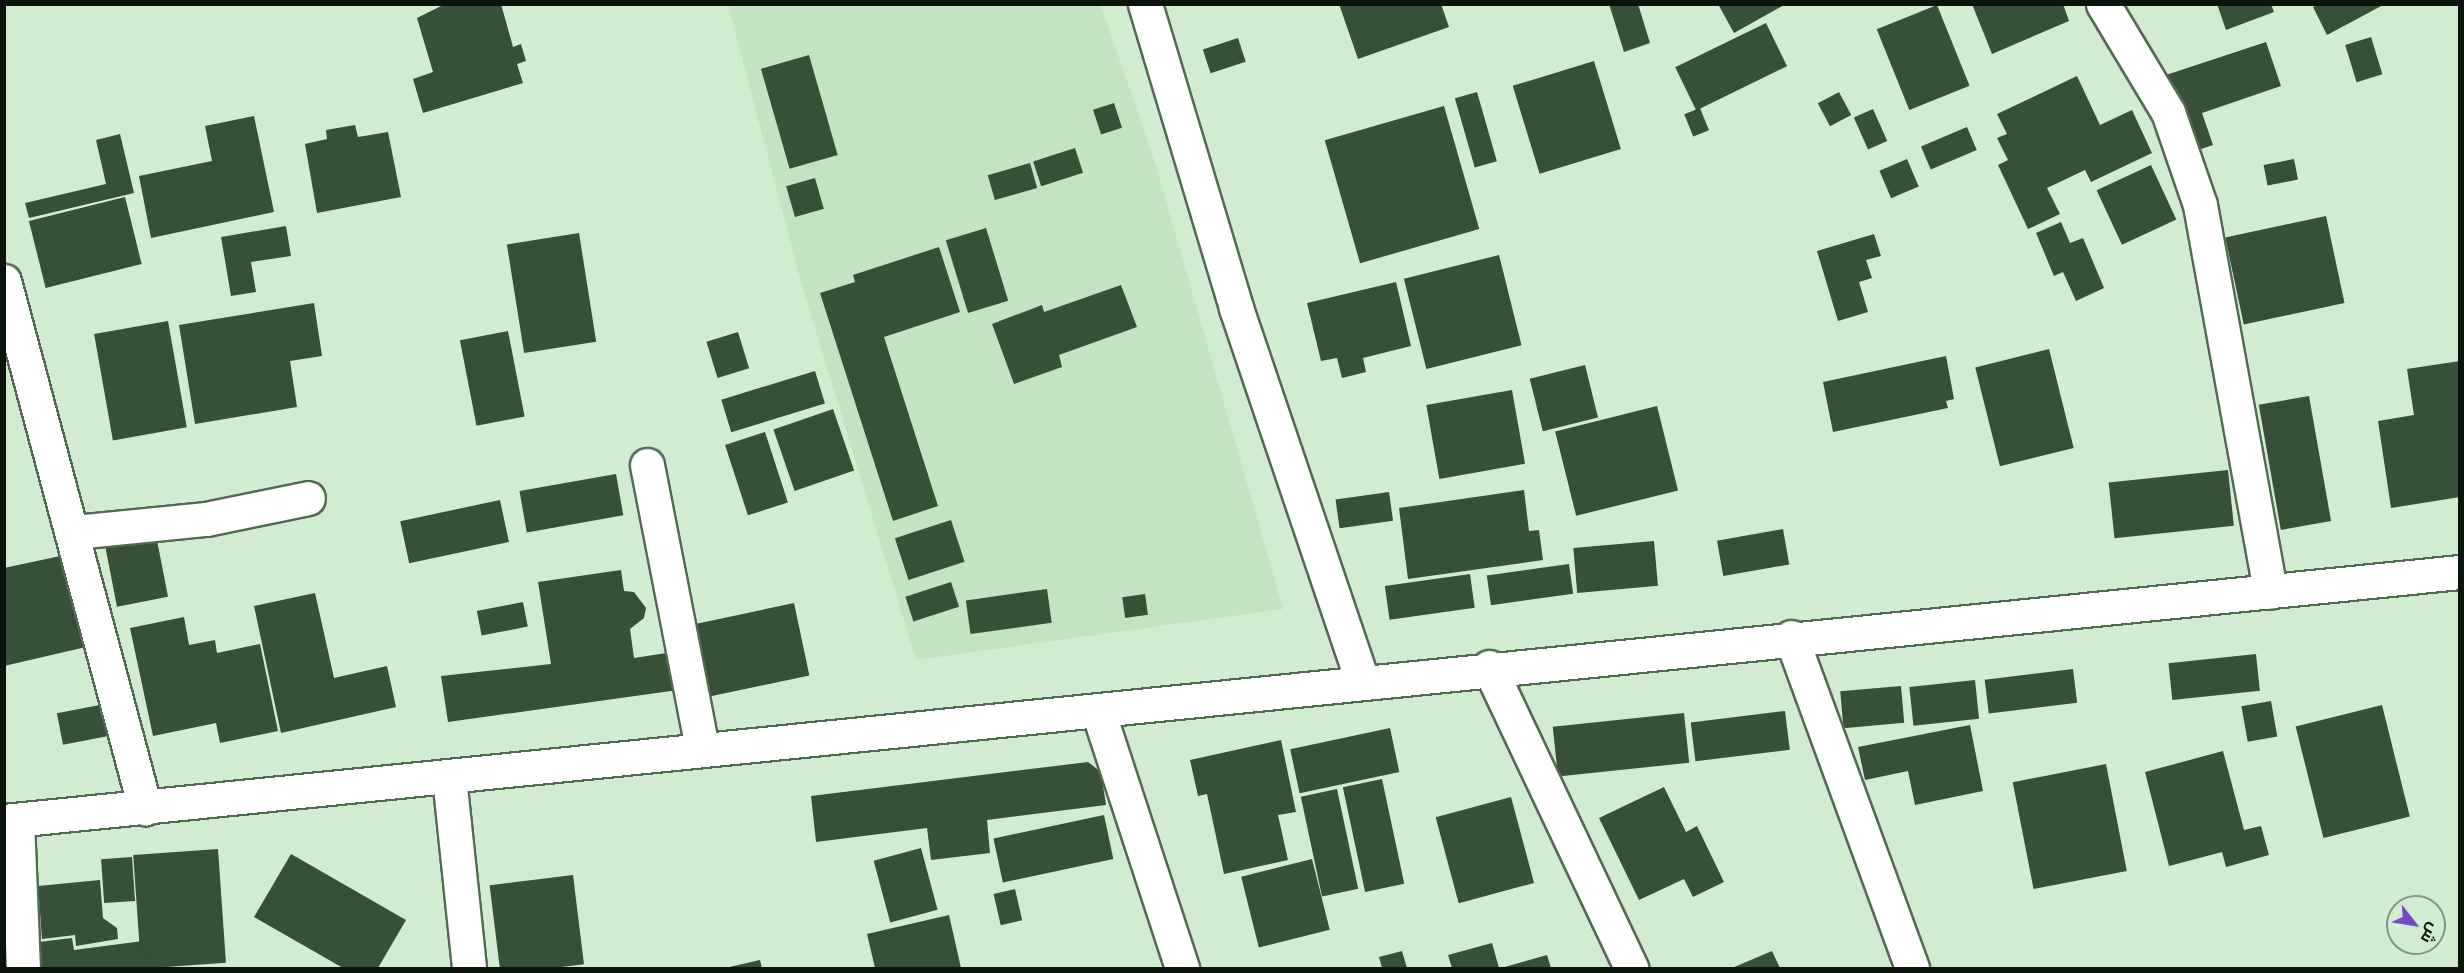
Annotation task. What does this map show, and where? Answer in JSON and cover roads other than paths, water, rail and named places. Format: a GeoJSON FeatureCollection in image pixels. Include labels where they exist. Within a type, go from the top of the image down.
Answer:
{"type":"FeatureCollection","features":[{"type":"Feature","properties":{"kind":"main road"},"geometry":{"type":"LineString","coordinates":[[1145,4],[1236,308],[1362,680]]}},
{"type":"Feature","properties":{"kind":"main road"},"geometry":{"type":"LineString","coordinates":[[2103,4],[2168,112],[2200,205],[2270,592]]}},
{"type":"Feature","properties":{"kind":"main road"},"geometry":{"type":"LineString","coordinates":[[4,281],[75,532],[145,808]]}},
{"type":"Feature","properties":{"kind":"main road"},"geometry":{"type":"LineString","coordinates":[[647,465],[702,748]]}},
{"type":"Feature","properties":{"kind":"main road"},"geometry":{"type":"LineString","coordinates":[[75,532],[206,519],[308,498]]}},
{"type":"Feature","properties":{"kind":"main road"},"geometry":{"type":"LineString","coordinates":[[23,969],[11,821],[449,777],[702,748],[1100,714],[1362,680],[2460,572]]}},
{"type":"Feature","properties":{"kind":"main road"},"geometry":{"type":"LineString","coordinates":[[1791,637],[1912,969]]}},
{"type":"Feature","properties":{"kind":"main road"},"geometry":{"type":"LineString","coordinates":[[1489,668],[1631,969]]}},
{"type":"Feature","properties":{"kind":"main road"},"geometry":{"type":"LineString","coordinates":[[1100,714],[1182,969]]}},
{"type":"Feature","properties":{"kind":"main road"},"geometry":{"type":"LineString","coordinates":[[449,777],[469,969]]}}]}
